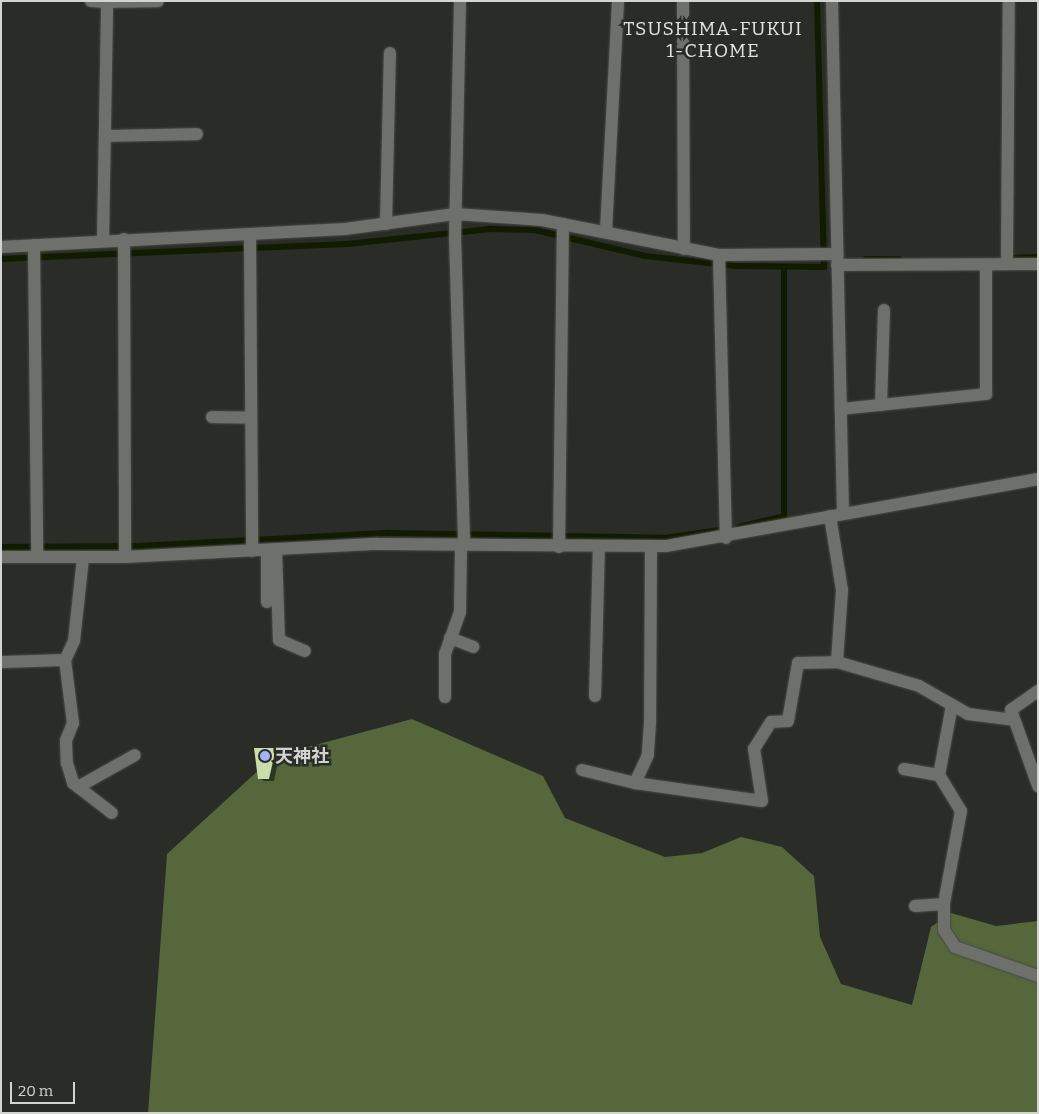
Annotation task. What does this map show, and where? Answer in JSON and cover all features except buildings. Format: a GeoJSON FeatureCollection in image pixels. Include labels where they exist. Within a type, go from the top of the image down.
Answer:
{"type":"FeatureCollection","features":[{"type":"Feature","properties":{"kind":"street"},"geometry":{"type":"LineString","coordinates":[[91,1],[158,1]]}},
{"type":"Feature","properties":{"kind":"street"},"geometry":{"type":"LineString","coordinates":[[445,697],[450,638],[460,612],[463,539],[455,232],[460,1]]}},
{"type":"Feature","properties":{"kind":"street"},"geometry":{"type":"LineString","coordinates":[[606,232],[618,1]]}},
{"type":"Feature","properties":{"kind":"street"},"geometry":{"type":"LineString","coordinates":[[683,1],[684,249]]}},
{"type":"Feature","properties":{"kind":"street"},"geometry":{"type":"LineString","coordinates":[[832,1],[830,257],[842,409],[836,515],[842,590],[837,662]]}},
{"type":"Feature","properties":{"kind":"street"},"geometry":{"type":"LineString","coordinates":[[1007,256],[1009,1]]}},
{"type":"Feature","properties":{"kind":"street"},"geometry":{"type":"LineString","coordinates":[[103,240],[107,2]]}},
{"type":"Feature","properties":{"kind":"street"},"geometry":{"type":"LineString","coordinates":[[386,224],[390,53]]}},
{"type":"Feature","properties":{"kind":"street"},"geometry":{"type":"LineString","coordinates":[[105,136],[197,134]]}},
{"type":"Feature","properties":{"kind":"street"},"geometry":{"type":"LineString","coordinates":[[1,247],[34,253],[103,240],[124,248],[250,244],[455,214],[563,232],[606,232],[684,249],[718,262],[830,257],[986,266],[1038,264]]}},
{"type":"Feature","properties":{"kind":"street"},"geometry":{"type":"LineString","coordinates":[[559,540],[563,232]]}},
{"type":"Feature","properties":{"kind":"street"},"geometry":{"type":"LineString","coordinates":[[250,244],[252,545]]}},
{"type":"Feature","properties":{"kind":"street"},"geometry":{"type":"LineString","coordinates":[[124,248],[125,550]]}},
{"type":"Feature","properties":{"kind":"street"},"geometry":{"type":"LineString","coordinates":[[34,253],[36,549]]}},
{"type":"Feature","properties":{"kind":"street"},"geometry":{"type":"LineString","coordinates":[[718,262],[725,532]]}},
{"type":"Feature","properties":{"kind":"street"},"geometry":{"type":"LineString","coordinates":[[842,409],[986,394],[986,266]]}},
{"type":"Feature","properties":{"kind":"street"},"geometry":{"type":"LineString","coordinates":[[881,405],[884,310]]}},
{"type":"Feature","properties":{"kind":"street"},"geometry":{"type":"LineString","coordinates":[[212,417],[251,418]]}},
{"type":"Feature","properties":{"kind":"street"},"geometry":{"type":"LineString","coordinates":[[1,558],[36,549],[83,558],[125,550],[252,545],[271,550],[463,539],[559,540],[600,548],[651,546],[1038,479]]}},
{"type":"Feature","properties":{"kind":"street"},"geometry":{"type":"LineString","coordinates":[[635,783],[648,755],[650,723],[651,546]]}},
{"type":"Feature","properties":{"kind":"street"},"geometry":{"type":"LineString","coordinates":[[595,696],[600,548]]}},
{"type":"Feature","properties":{"kind":"street"},"geometry":{"type":"LineString","coordinates":[[267,602],[271,550]]}},
{"type":"Feature","properties":{"kind":"street"},"geometry":{"type":"LineString","coordinates":[[271,550],[279,640],[306,651]]}},
{"type":"Feature","properties":{"kind":"street"},"geometry":{"type":"LineString","coordinates":[[83,558],[74,642],[65,660],[73,723],[66,740],[67,763],[78,787],[112,813]]}},
{"type":"Feature","properties":{"kind":"street"},"geometry":{"type":"LineString","coordinates":[[450,638],[473,647]]}},
{"type":"Feature","properties":{"kind":"street"},"geometry":{"type":"LineString","coordinates":[[1,662],[65,660]]}},
{"type":"Feature","properties":{"kind":"street"},"geometry":{"type":"LineString","coordinates":[[582,770],[635,783],[762,801],[754,749],[760,734],[771,722],[788,721],[798,663],[837,662],[919,686],[968,714],[1014,720]]}},
{"type":"Feature","properties":{"kind":"street"},"geometry":{"type":"LineString","coordinates":[[1038,691],[1011,710],[1038,786]]}},
{"type":"Feature","properties":{"kind":"street"},"geometry":{"type":"LineString","coordinates":[[952,704],[939,775],[961,811],[944,904],[944,930],[955,947],[1038,976]]}},
{"type":"Feature","properties":{"kind":"street"},"geometry":{"type":"LineString","coordinates":[[78,787],[135,755]]}},
{"type":"Feature","properties":{"kind":"street"},"geometry":{"type":"LineString","coordinates":[[904,769],[939,775]]}},
{"type":"Feature","properties":{"kind":"street"},"geometry":{"type":"LineString","coordinates":[[915,906],[944,904]]}},
{"type":"Feature","properties":{"kind":"green space"},"geometry":{"type":"Polygon","coordinates":[[[412,719],[543,776],[565,818],[665,857],[702,853],[741,837],[782,847],[814,876],[820,937],[841,984],[912,1005],[931,927],[951,913],[996,926],[1038,921],[1038,1113],[148,1113],[167,854],[274,756],[412,719]]]}},
{"type":"Feature","properties":{"kind":"waterway"},"geometry":{"type":"LineString","coordinates":[[1,259],[347,244],[490,229],[535,230],[645,256],[735,266],[824,267],[817,1]]}},
{"type":"Feature","properties":{"kind":"waterway"},"geometry":{"type":"LineString","coordinates":[[1011,258],[1038,257]]}},
{"type":"Feature","properties":{"kind":"waterway"},"geometry":{"type":"LineString","coordinates":[[866,259],[899,259]]}},
{"type":"Feature","properties":{"kind":"waterway"},"geometry":{"type":"LineString","coordinates":[[739,527],[784,516],[784,267]]}},
{"type":"Feature","properties":{"kind":"waterway"},"geometry":{"type":"LineString","coordinates":[[1,547],[138,546],[389,533],[665,538],[726,529]]}},
{"type":"Feature","properties":{"kind":"place","name":"天神社"},"geometry":{"type":"Point","coordinates":[265,756]}},
{"type":"Feature","properties":{"kind":"district","name":"TSUSHIMA-FUKUI 1-CHOME"},"geometry":{"type":"Point","coordinates":[713,40]}}]}
